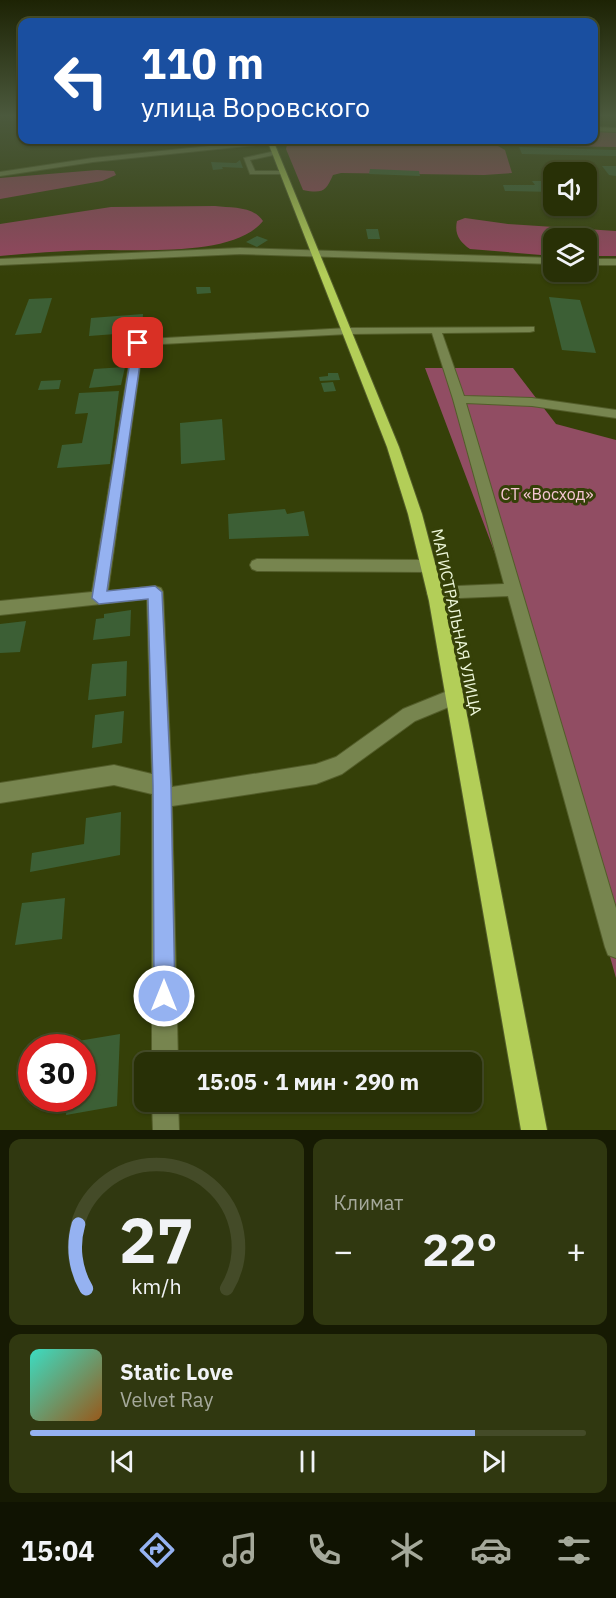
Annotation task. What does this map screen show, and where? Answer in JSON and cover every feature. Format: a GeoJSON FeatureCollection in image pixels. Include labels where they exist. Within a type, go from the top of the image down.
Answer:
{"type":"FeatureCollection","features":[{"type":"Feature","properties":{"kind":"main road","name":"МАГИСТРАЛЬНАЯ УЛИЦА"},"geometry":{"type":"LineString","coordinates":[[282,169],[393,447],[428,566],[455,696],[534,1130]]}},
{"type":"Feature","properties":{"kind":"street"},"geometry":{"type":"LineString","coordinates":[[0,174],[35,169]]}},
{"type":"Feature","properties":{"kind":"street"},"geometry":{"type":"LineString","coordinates":[[250,169],[252,173],[284,173]]}},
{"type":"Feature","properties":{"kind":"street"},"geometry":{"type":"LineString","coordinates":[[0,262],[240,251],[543,261]]}},
{"type":"Feature","properties":{"kind":"street"},"geometry":{"type":"LineString","coordinates":[[597,262],[616,262]]}},
{"type":"Feature","properties":{"kind":"street"},"geometry":{"type":"LineString","coordinates":[[99,598],[134,343],[348,332],[530,329]]}},
{"type":"Feature","properties":{"kind":"street"},"geometry":{"type":"LineString","coordinates":[[436,330],[459,399],[512,591],[616,947]]}},
{"type":"Feature","properties":{"kind":"street"},"geometry":{"type":"LineString","coordinates":[[459,399],[532,402],[616,414]]}},
{"type":"Feature","properties":{"kind":"street"},"geometry":{"type":"LineString","coordinates":[[257,565],[428,566]]}},
{"type":"Feature","properties":{"kind":"street"},"geometry":{"type":"LineString","coordinates":[[435,593],[512,591]]}},
{"type":"Feature","properties":{"kind":"street"},"geometry":{"type":"LineString","coordinates":[[0,608],[155,592],[162,792],[165,1052]]}},
{"type":"Feature","properties":{"kind":"street"},"geometry":{"type":"LineString","coordinates":[[0,793],[114,775],[162,792],[316,774],[342,765],[409,715],[455,696]]}},
{"type":"Feature","properties":{"kind":"street"},"geometry":{"type":"LineString","coordinates":[[165,1112],[166,1130]]}},
{"type":"Feature","properties":{"kind":"green space","name":"СТ «Восход»"},"geometry":{"type":"Polygon","coordinates":[[[425,368],[513,368],[556,424],[616,440],[616,978],[502,572],[425,368]]]}},
{"type":"Feature","properties":{"kind":"shaded area"},"geometry":{"type":"Polygon","coordinates":[[[294,169],[511,169],[512,173],[484,175],[341,173],[333,175],[323,190],[303,190],[294,169]]]}},
{"type":"Feature","properties":{"kind":"shaded area"},"geometry":{"type":"Polygon","coordinates":[[[97,170],[114,171],[116,175],[102,181],[0,199],[0,178],[97,170]]]}},
{"type":"Feature","properties":{"kind":"shaded area"},"geometry":{"type":"Polygon","coordinates":[[[215,206],[248,210],[263,221],[249,233],[230,241],[207,246],[183,249],[91,250],[0,256],[0,224],[111,207],[215,206]]]}},
{"type":"Feature","properties":{"kind":"shaded area"},"geometry":{"type":"Polygon","coordinates":[[[465,218],[508,224],[570,228],[543,228],[543,255],[470,249],[457,234],[457,221],[465,218]]]}},
{"type":"Feature","properties":{"kind":"shaded area"},"geometry":{"type":"Polygon","coordinates":[[[597,230],[616,231],[616,256],[597,256],[597,230]]]}},
{"type":"Feature","properties":{"kind":"building"},"geometry":{"type":"Polygon","coordinates":[[[370,169],[419,171],[420,176],[369,174],[370,169]]]}},
{"type":"Feature","properties":{"kind":"building"},"geometry":{"type":"Polygon","coordinates":[[[604,169],[616,169],[616,176],[609,175],[604,169]]]}},
{"type":"Feature","properties":{"kind":"building"},"geometry":{"type":"Polygon","coordinates":[[[532,181],[543,181],[543,192],[505,191],[503,185],[535,185],[532,181]]]}},
{"type":"Feature","properties":{"kind":"building"},"geometry":{"type":"Polygon","coordinates":[[[366,229],[378,229],[380,239],[368,239],[366,229]]]}},
{"type":"Feature","properties":{"kind":"building"},"geometry":{"type":"Polygon","coordinates":[[[257,236],[268,240],[257,247],[246,242],[257,236]]]}},
{"type":"Feature","properties":{"kind":"building"},"geometry":{"type":"Polygon","coordinates":[[[196,287],[210,287],[211,293],[197,294],[196,287]]]}},
{"type":"Feature","properties":{"kind":"building"},"geometry":{"type":"Polygon","coordinates":[[[549,297],[580,300],[596,353],[562,350],[549,297]]]}},
{"type":"Feature","properties":{"kind":"building"},"geometry":{"type":"Polygon","coordinates":[[[52,298],[41,333],[15,335],[29,299],[52,298]]]}},
{"type":"Feature","properties":{"kind":"building"},"geometry":{"type":"Polygon","coordinates":[[[143,314],[142,332],[89,336],[91,318],[143,314]]]}},
{"type":"Feature","properties":{"kind":"building"},"geometry":{"type":"Polygon","coordinates":[[[125,367],[121,385],[89,388],[94,369],[125,367]]]}},
{"type":"Feature","properties":{"kind":"building"},"geometry":{"type":"Polygon","coordinates":[[[328,373],[338,373],[340,380],[320,381],[319,377],[328,376],[328,373]]]}},
{"type":"Feature","properties":{"kind":"building"},"geometry":{"type":"Polygon","coordinates":[[[61,380],[59,389],[38,390],[41,381],[61,380]]]}},
{"type":"Feature","properties":{"kind":"building"},"geometry":{"type":"Polygon","coordinates":[[[333,382],[336,391],[324,392],[321,383],[333,382]]]}},
{"type":"Feature","properties":{"kind":"building"},"geometry":{"type":"Polygon","coordinates":[[[119,391],[110,464],[57,468],[62,445],[82,443],[88,413],[75,414],[79,393],[119,391]]]}},
{"type":"Feature","properties":{"kind":"building"},"geometry":{"type":"Polygon","coordinates":[[[222,419],[225,460],[181,464],[180,423],[222,419]]]}},
{"type":"Feature","properties":{"kind":"building"},"geometry":{"type":"Polygon","coordinates":[[[285,509],[287,514],[304,511],[309,536],[229,539],[228,514],[285,509]]]}},
{"type":"Feature","properties":{"kind":"building"},"geometry":{"type":"Polygon","coordinates":[[[131,610],[130,636],[93,640],[96,619],[104,618],[104,614],[131,610]]]}},
{"type":"Feature","properties":{"kind":"building"},"geometry":{"type":"Polygon","coordinates":[[[26,621],[20,652],[0,653],[0,624],[26,621]]]}},
{"type":"Feature","properties":{"kind":"building"},"geometry":{"type":"Polygon","coordinates":[[[127,661],[126,696],[88,700],[92,664],[127,661]]]}},
{"type":"Feature","properties":{"kind":"building"},"geometry":{"type":"Polygon","coordinates":[[[124,711],[122,743],[92,748],[95,715],[124,711]]]}},
{"type":"Feature","properties":{"kind":"building"},"geometry":{"type":"Polygon","coordinates":[[[121,812],[120,855],[30,872],[32,853],[84,844],[86,818],[121,812]]]}},
{"type":"Feature","properties":{"kind":"building"},"geometry":{"type":"Polygon","coordinates":[[[65,898],[62,939],[15,945],[22,903],[65,898]]]}},
{"type":"Feature","properties":{"kind":"building"},"geometry":{"type":"Polygon","coordinates":[[[120,1034],[117,1106],[96,1110],[96,1038],[120,1034]]]}},
{"type":"Feature","properties":{"kind":"building"},"geometry":{"type":"Polygon","coordinates":[[[66,1112],[83,1112],[66,1115],[66,1112]]]}},
{"type":"Feature","properties":{"kind":"route"},"geometry":{"type":"LineString","coordinates":[[138,343],[99,598],[155,592],[162,786],[164,996]]}}]}
